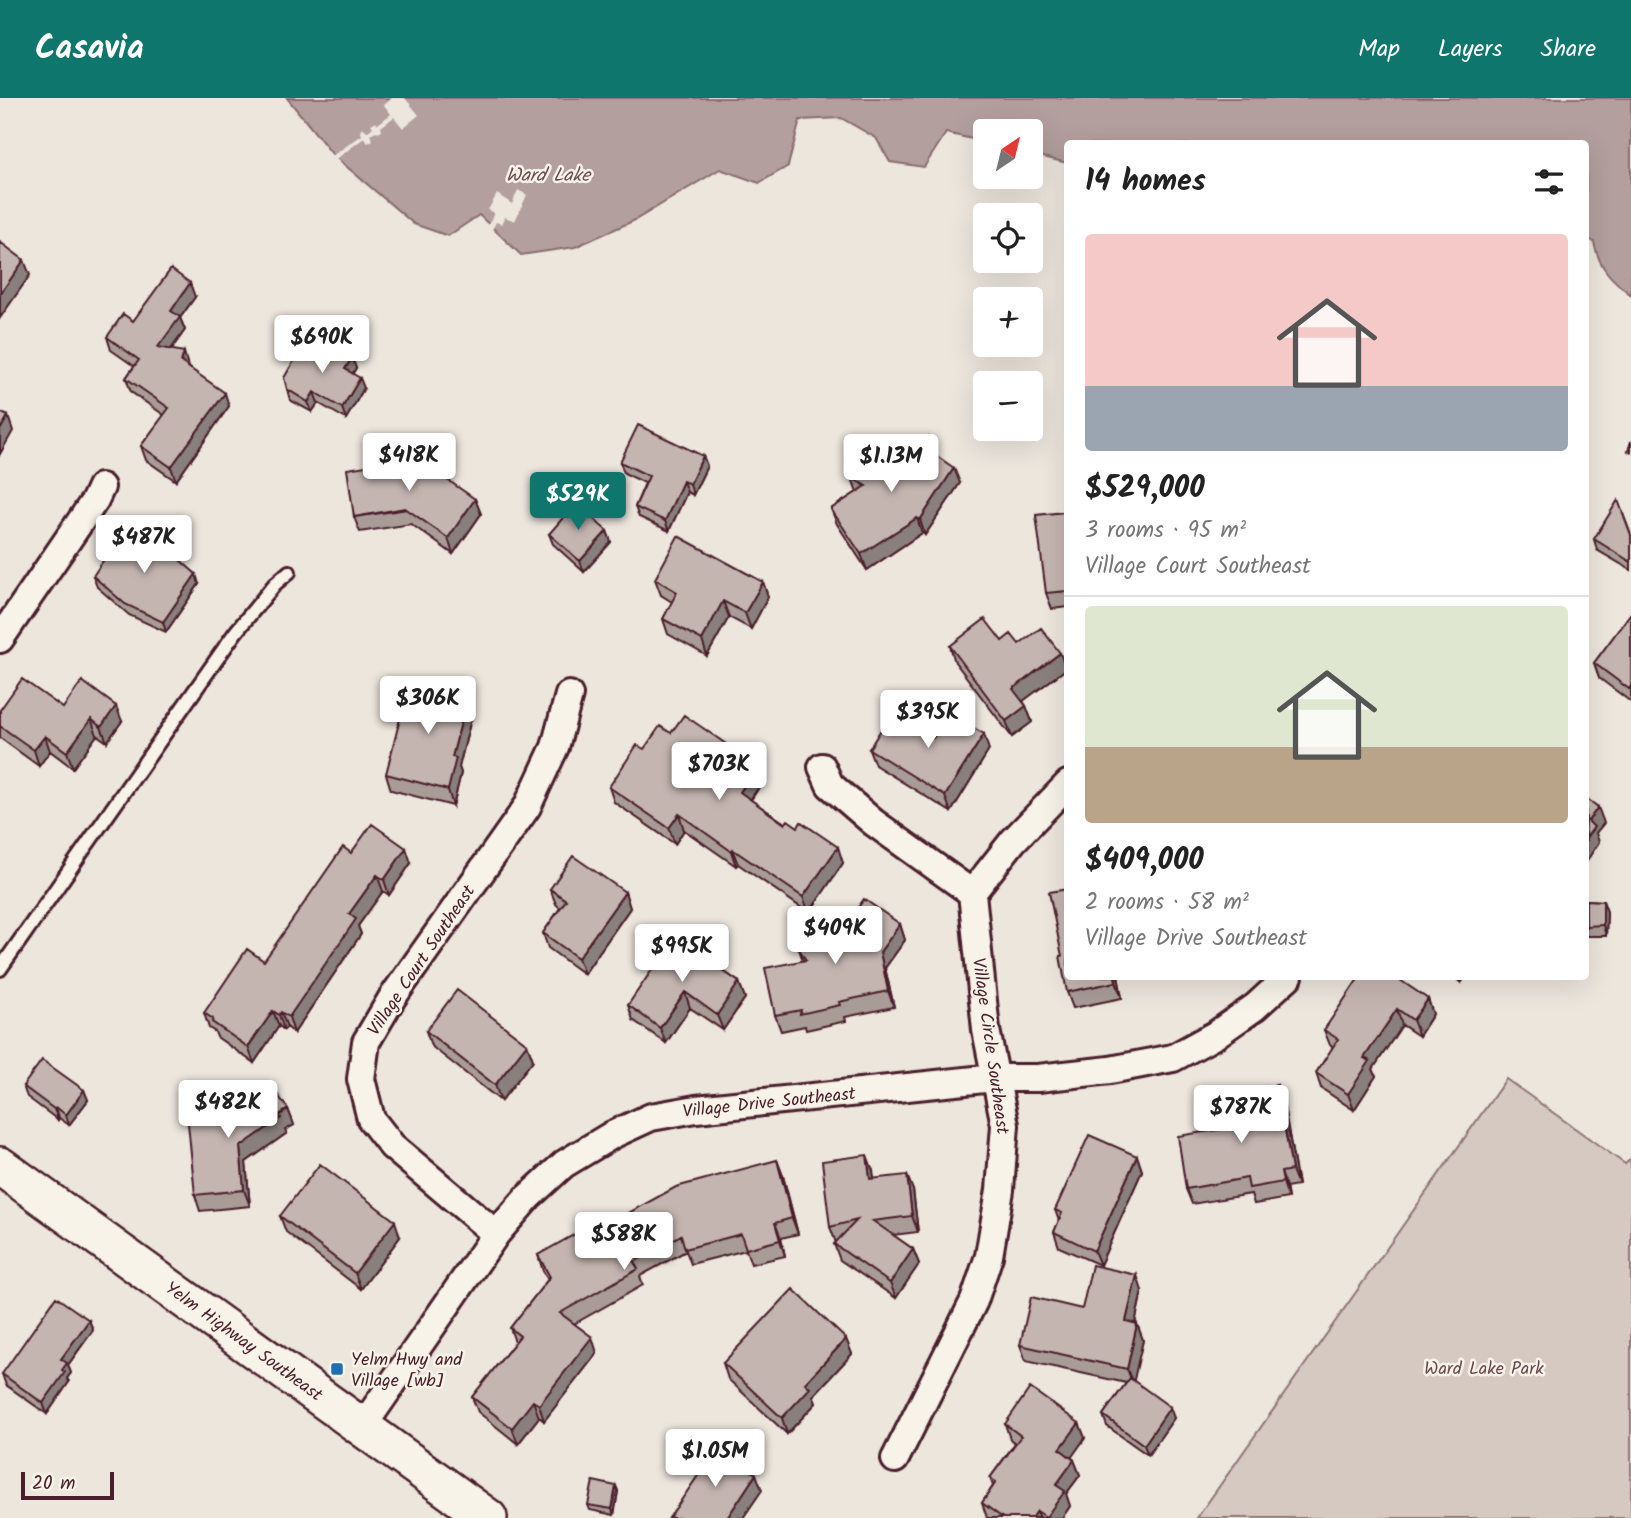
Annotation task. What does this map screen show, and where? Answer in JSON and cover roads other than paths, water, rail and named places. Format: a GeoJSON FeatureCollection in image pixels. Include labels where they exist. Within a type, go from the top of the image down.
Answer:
{"type":"FeatureCollection","features":[{"type":"Feature","properties":{"kind":"main road","name":"Yelm Highway Southeast"},"geometry":{"type":"LineString","coordinates":[[0,1166],[488,1518]]}},
{"type":"Feature","properties":{"kind":"street"},"geometry":{"type":"LineString","coordinates":[[0,639],[95,500],[101,487]]}},
{"type":"Feature","properties":{"kind":"street","name":"Village Court Southeast"},"geometry":{"type":"LineString","coordinates":[[496,1234],[392,1146],[371,1119],[360,1079],[366,1042],[392,998],[527,807],[555,747],[569,695]]}},
{"type":"Feature","properties":{"kind":"street"},"geometry":{"type":"LineString","coordinates":[[822,767],[830,785],[873,822],[972,893],[1013,841],[1064,788]]}},
{"type":"Feature","properties":{"kind":"street","name":"Village Circle Southeast"},"geometry":{"type":"LineString","coordinates":[[895,1459],[974,1301],[989,1256],[1000,1191],[1005,1125],[986,1030],[972,893]]}},
{"type":"Feature","properties":{"kind":"street","name":"Village Drive Southeast"},"geometry":{"type":"LineString","coordinates":[[363,1426],[496,1234],[528,1197],[564,1164],[612,1135],[651,1117],[696,1109],[995,1078],[1038,1078],[1110,1070],[1173,1058],[1215,1035],[1255,1007],[1285,980]]}},
{"type":"Feature","properties":{"kind":"lane"},"geometry":{"type":"LineString","coordinates":[[0,969],[235,633],[275,584],[289,572]]}},
{"type":"Feature","properties":{"kind":"water","name":"Ward Lake"},"geometry":{"type":"Polygon","coordinates":[[[287,98],[1631,98],[1631,295],[1607,272],[1599,259],[1594,242],[1589,239],[1589,140],[1064,140],[1064,162],[1043,157],[1043,119],[973,119],[973,139],[946,133],[924,167],[890,162],[876,138],[841,118],[800,120],[788,166],[759,183],[720,169],[635,220],[575,247],[521,255],[479,215],[448,236],[414,224],[333,155],[287,98]]]}},
{"type":"Feature","properties":{"kind":"place","name":"Yelm Hwy and Village [wb]"},"geometry":{"type":"Point","coordinates":[337,1369]}},
{"type":"Feature","properties":{"kind":"park label","name":"Ward Lake Park"},"geometry":{"type":"Point","coordinates":[1484,1368]}}]}
